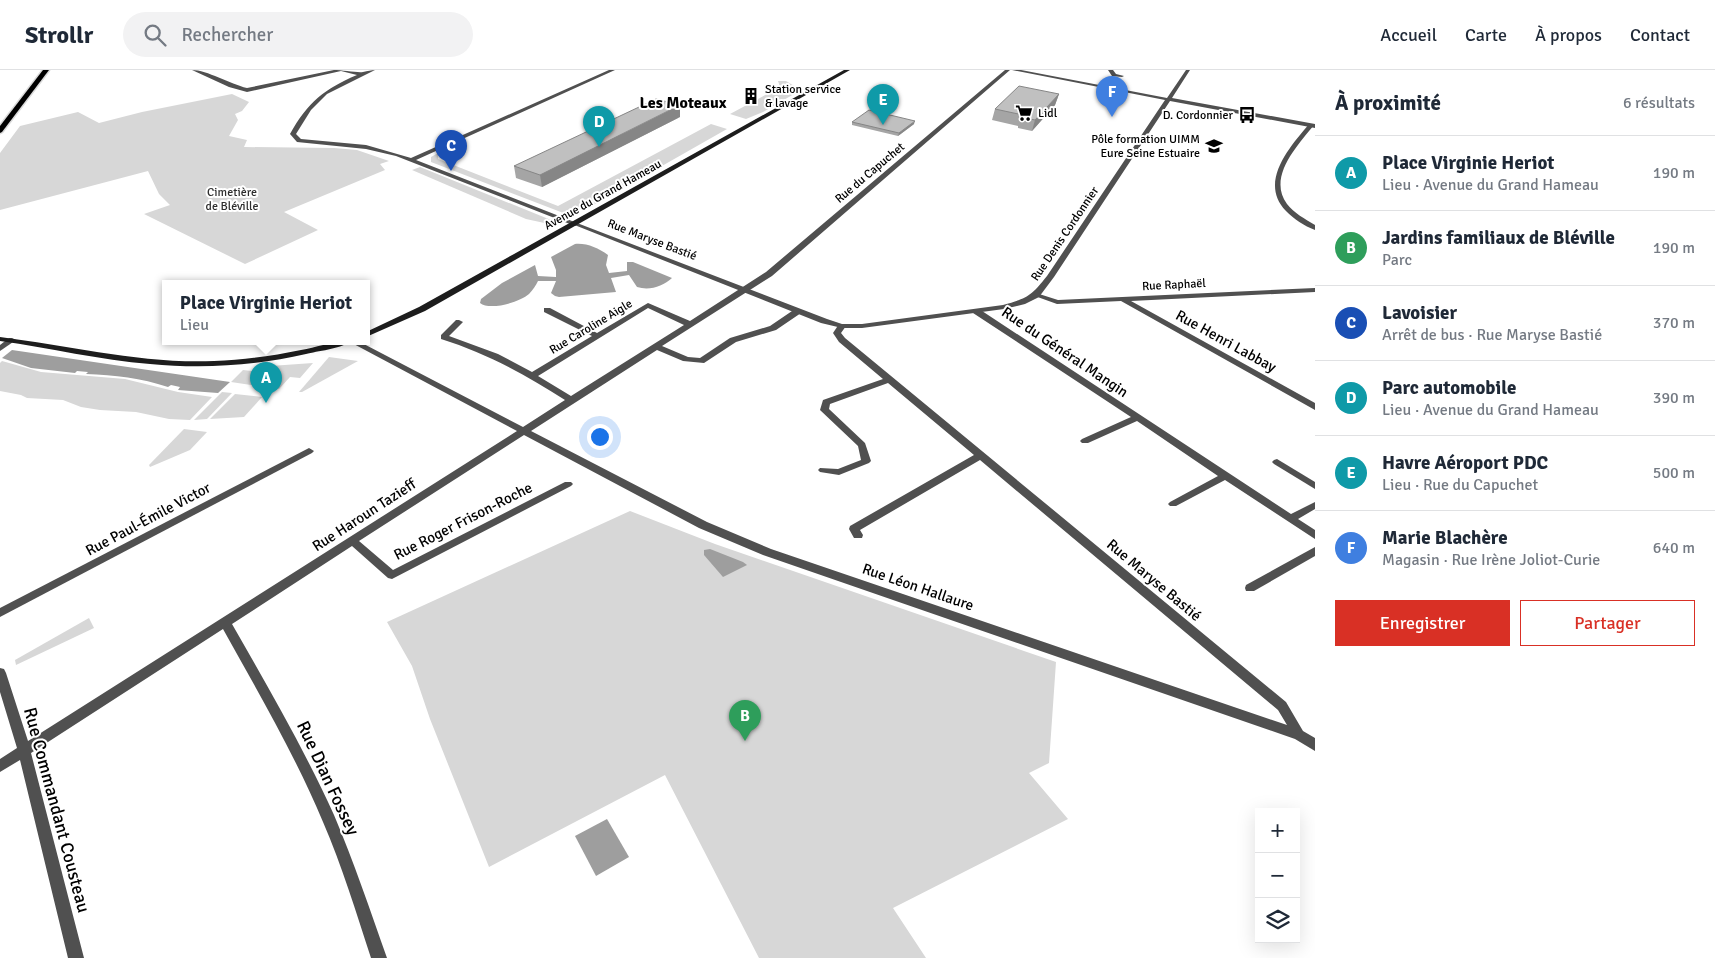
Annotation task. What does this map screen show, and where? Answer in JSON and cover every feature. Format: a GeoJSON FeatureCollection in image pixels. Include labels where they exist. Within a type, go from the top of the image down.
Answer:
{"type":"FeatureCollection","features":[{"type":"Feature","properties":{"kind":"main road"},"geometry":{"type":"LineString","coordinates":[[0,132],[46,70]]}},
{"type":"Feature","properties":{"kind":"main road","name":"Avenue du Grand Hameau"},"geometry":{"type":"LineString","coordinates":[[370,333],[422,309],[848,70]]}},
{"type":"Feature","properties":{"kind":"main road"},"geometry":{"type":"LineString","coordinates":[[0,338],[136,360],[198,364],[268,359],[334,345]]}},
{"type":"Feature","properties":{"kind":"street"},"geometry":{"type":"LineString","coordinates":[[194,70],[230,86],[247,90],[341,70],[362,74],[373,70]]}},
{"type":"Feature","properties":{"kind":"street"},"geometry":{"type":"LineString","coordinates":[[412,160],[613,70]]}},
{"type":"Feature","properties":{"kind":"street","name":"Rue du Capuchet"},"geometry":{"type":"LineString","coordinates":[[743,290],[769,274],[1008,70]]}},
{"type":"Feature","properties":{"kind":"street"},"geometry":{"type":"LineString","coordinates":[[1014,70],[1168,100],[1313,125]]}},
{"type":"Feature","properties":{"kind":"street"},"geometry":{"type":"LineString","coordinates":[[1110,70],[1114,75],[1122,76]]}},
{"type":"Feature","properties":{"kind":"street","name":"Rue Denis Cordonnier"},"geometry":{"type":"LineString","coordinates":[[842,326],[862,326],[976,311],[1022,302],[1036,295],[1188,70]]}},
{"type":"Feature","properties":{"kind":"street","name":"Rue Maryse Bastié"},"geometry":{"type":"LineString","coordinates":[[362,74],[328,90],[311,104],[293,134],[294,138],[305,142],[366,146],[412,160],[743,290],[842,326],[837,333],[842,340],[1282,706],[1299,735]]}},
{"type":"Feature","properties":{"kind":"street"},"geometry":{"type":"LineString","coordinates":[[1313,125],[1288,153],[1278,178],[1278,189],[1280,202],[1286,209],[1315,228]]}},
{"type":"Feature","properties":{"kind":"street","name":"Rue Haroun Tazieff"},"geometry":{"type":"LineString","coordinates":[[0,766],[743,290]]}},
{"type":"Feature","properties":{"kind":"street","name":"Rue Raphaël"},"geometry":{"type":"LineString","coordinates":[[1036,295],[1057,302],[1315,290]]}},
{"type":"Feature","properties":{"kind":"street","name":"Rue Henri Labbay"},"geometry":{"type":"LineString","coordinates":[[1123,299],[1315,407]]}},
{"type":"Feature","properties":{"kind":"street","name":"Rue Caroline Aigle"},"geometry":{"type":"LineString","coordinates":[[533,375],[648,305],[689,324]]}},
{"type":"Feature","properties":{"kind":"street"},"geometry":{"type":"LineString","coordinates":[[547,310],[598,336]]}},
{"type":"Feature","properties":{"kind":"street"},"geometry":{"type":"LineString","coordinates":[[655,346],[686,358],[701,361],[733,340],[773,328],[798,311]]}},
{"type":"Feature","properties":{"kind":"street","name":"Rue du Général Mangin"},"geometry":{"type":"LineString","coordinates":[[976,311],[1315,535]]}},
{"type":"Feature","properties":{"kind":"street"},"geometry":{"type":"LineString","coordinates":[[459,322],[444,337],[490,353],[533,375],[571,400]]}},
{"type":"Feature","properties":{"kind":"street"},"geometry":{"type":"LineString","coordinates":[[0,349],[12,340]]}},
{"type":"Feature","properties":{"kind":"street","name":"Rue Léon Hallaure"},"geometry":{"type":"LineString","coordinates":[[360,345],[703,525],[767,552],[1299,735],[1315,745]]}},
{"type":"Feature","properties":{"kind":"street"},"geometry":{"type":"LineString","coordinates":[[823,470],[839,472],[866,461],[862,445],[824,410],[826,402],[890,380]]}},
{"type":"Feature","properties":{"kind":"street","name":"Rue du Général Mangin"},"geometry":{"type":"LineString","coordinates":[[1084,441],[1137,418]]}},
{"type":"Feature","properties":{"kind":"street","name":"Rue Paul-Émile Victor"},"geometry":{"type":"LineString","coordinates":[[0,613],[309,451]]}},
{"type":"Feature","properties":{"kind":"street"},"geometry":{"type":"LineString","coordinates":[[858,535],[854,529],[980,456]]}},
{"type":"Feature","properties":{"kind":"street"},"geometry":{"type":"LineString","coordinates":[[1277,462],[1315,486]]}},
{"type":"Feature","properties":{"kind":"street"},"geometry":{"type":"LineString","coordinates":[[1173,504],[1225,476]]}},
{"type":"Feature","properties":{"kind":"street","name":"Rue Roger Frison-Roche"},"geometry":{"type":"LineString","coordinates":[[352,541],[392,575],[568,484]]}},
{"type":"Feature","properties":{"kind":"street"},"geometry":{"type":"LineString","coordinates":[[1290,519],[1315,505]]}},
{"type":"Feature","properties":{"kind":"street"},"geometry":{"type":"LineString","coordinates":[[1250,588],[1315,551]]}},
{"type":"Feature","properties":{"kind":"street","name":"Rue Dian Fossey"},"geometry":{"type":"LineString","coordinates":[[224,622],[287,734],[321,801],[347,865],[379,958]]}},
{"type":"Feature","properties":{"kind":"street","name":"Rue Commandant Cousteau"},"geometry":{"type":"LineString","coordinates":[[0,673],[24,750],[76,958]]}},
{"type":"Feature","properties":{"kind":"green space"},"geometry":{"type":"Polygon","coordinates":[[[778,81],[786,81],[801,90],[763,112],[746,119],[730,114],[780,87],[778,81]]]}},
{"type":"Feature","properties":{"kind":"green space","name":"Cimetière de Bléville"},"geometry":{"type":"Polygon","coordinates":[[[232,94],[249,102],[242,111],[235,114],[238,120],[229,136],[247,140],[244,147],[357,150],[389,161],[380,164],[385,170],[284,212],[318,230],[245,264],[144,214],[170,205],[159,194],[148,171],[0,210],[0,153],[20,126],[78,112],[99,123],[142,112],[232,94]]]}},
{"type":"Feature","properties":{"kind":"green space"},"geometry":{"type":"Polygon","coordinates":[[[711,124],[727,129],[588,208],[566,214],[431,162],[431,157],[438,153],[438,159],[558,206],[711,124]]]}},
{"type":"Feature","properties":{"kind":"green space"},"geometry":{"type":"Polygon","coordinates":[[[420,167],[551,220],[549,224],[526,219],[412,170],[420,167]]]}},
{"type":"Feature","properties":{"kind":"green space"},"geometry":{"type":"Polygon","coordinates":[[[329,357],[358,361],[299,392],[329,357]]]}},
{"type":"Feature","properties":{"kind":"green space"},"geometry":{"type":"Polygon","coordinates":[[[2,361],[41,372],[125,379],[178,392],[212,397],[190,420],[169,419],[136,412],[100,410],[81,407],[63,400],[27,398],[0,391],[0,363],[2,361]]]}},
{"type":"Feature","properties":{"kind":"green space"},"geometry":{"type":"Polygon","coordinates":[[[313,363],[300,378],[290,377],[279,389],[231,382],[243,370],[252,371],[256,367],[313,363]]]}},
{"type":"Feature","properties":{"kind":"green space"},"geometry":{"type":"Polygon","coordinates":[[[222,392],[232,393],[207,419],[194,420],[222,392]]]}},
{"type":"Feature","properties":{"kind":"green space"},"geometry":{"type":"Polygon","coordinates":[[[235,394],[262,397],[244,417],[210,419],[235,394]]]}},
{"type":"Feature","properties":{"kind":"green space"},"geometry":{"type":"Polygon","coordinates":[[[184,429],[207,432],[190,450],[150,467],[149,465],[184,429]]]}},
{"type":"Feature","properties":{"kind":"green space"},"geometry":{"type":"Polygon","coordinates":[[[630,511],[715,544],[1056,662],[1049,763],[1029,773],[1068,819],[893,908],[926,958],[759,958],[665,775],[489,867],[430,719],[412,666],[387,622],[630,511]]]}},
{"type":"Feature","properties":{"kind":"green space"},"geometry":{"type":"Polygon","coordinates":[[[89,618],[94,628],[16,665],[15,660],[89,618]]]}},
{"type":"Feature","properties":{"kind":"shaded area"},"geometry":{"type":"Polygon","coordinates":[[[575,244],[584,244],[608,255],[606,265],[609,273],[627,271],[627,262],[633,262],[672,278],[665,283],[651,288],[642,288],[637,287],[629,275],[611,278],[616,292],[559,297],[551,293],[556,281],[538,281],[529,294],[519,300],[498,306],[480,303],[481,299],[502,283],[535,265],[538,276],[556,277],[556,270],[551,257],[575,244]]]}},
{"type":"Feature","properties":{"kind":"shaded area"},"geometry":{"type":"Polygon","coordinates":[[[12,350],[230,382],[218,393],[178,390],[180,387],[171,385],[168,387],[148,381],[107,375],[86,374],[88,372],[77,371],[75,373],[31,368],[2,358],[12,350]]]}},
{"type":"Feature","properties":{"kind":"shaded area"},"geometry":{"type":"Polygon","coordinates":[[[710,549],[747,565],[723,577],[704,555],[704,550],[710,549]]]}},
{"type":"Feature","properties":{"kind":"shaded area"},"geometry":{"type":"Polygon","coordinates":[[[607,819],[629,857],[596,876],[575,836],[607,819]]]}},
{"type":"Feature","properties":{"kind":"building"},"geometry":{"type":"Polygon","coordinates":[[[1019,86],[1059,94],[1035,120],[1021,117],[1023,115],[995,109],[1019,86]]]}},
{"type":"Feature","properties":{"kind":"building"},"geometry":{"type":"Polygon","coordinates":[[[656,99],[680,105],[540,175],[514,166],[656,99]]]}},
{"type":"Feature","properties":{"kind":"building"},"geometry":{"type":"Polygon","coordinates":[[[869,110],[915,121],[899,133],[852,122],[869,110]]]}},
{"type":"Feature","properties":{"kind":"place","name":"Station service & lavage"},"geometry":{"type":"Point","coordinates":[751,96]}},
{"type":"Feature","properties":{"kind":"place","name":"Lidl"},"geometry":{"type":"Point","coordinates":[1024,113]}},
{"type":"Feature","properties":{"kind":"place","name":"D. Cordonnier"},"geometry":{"type":"Point","coordinates":[1247,115]}},
{"type":"Feature","properties":{"kind":"place","name":"Marie Blachère"},"geometry":{"type":"Point","coordinates":[1112,117]}},
{"type":"Feature","properties":{"kind":"place","name":"Havre Aéroport PDC"},"geometry":{"type":"Point","coordinates":[883,125]}},
{"type":"Feature","properties":{"kind":"place","name":"Pôle formation UIMM Eure Seine Estuaire"},"geometry":{"type":"Point","coordinates":[1214,146]}},
{"type":"Feature","properties":{"kind":"place","name":"Parc automobile"},"geometry":{"type":"Point","coordinates":[599,147]}},
{"type":"Feature","properties":{"kind":"place","name":"Lavoisier"},"geometry":{"type":"Point","coordinates":[451,171]}},
{"type":"Feature","properties":{"kind":"place","name":"Place Virginie Heriot"},"geometry":{"type":"Point","coordinates":[266,403]}},
{"type":"Feature","properties":{"kind":"place","name":"Jardins familiaux de Bléville"},"geometry":{"type":"Point","coordinates":[745,741]}},
{"type":"Feature","properties":{"kind":"district","name":"Les Moteaux"},"geometry":{"type":"Point","coordinates":[683,103]}}]}
